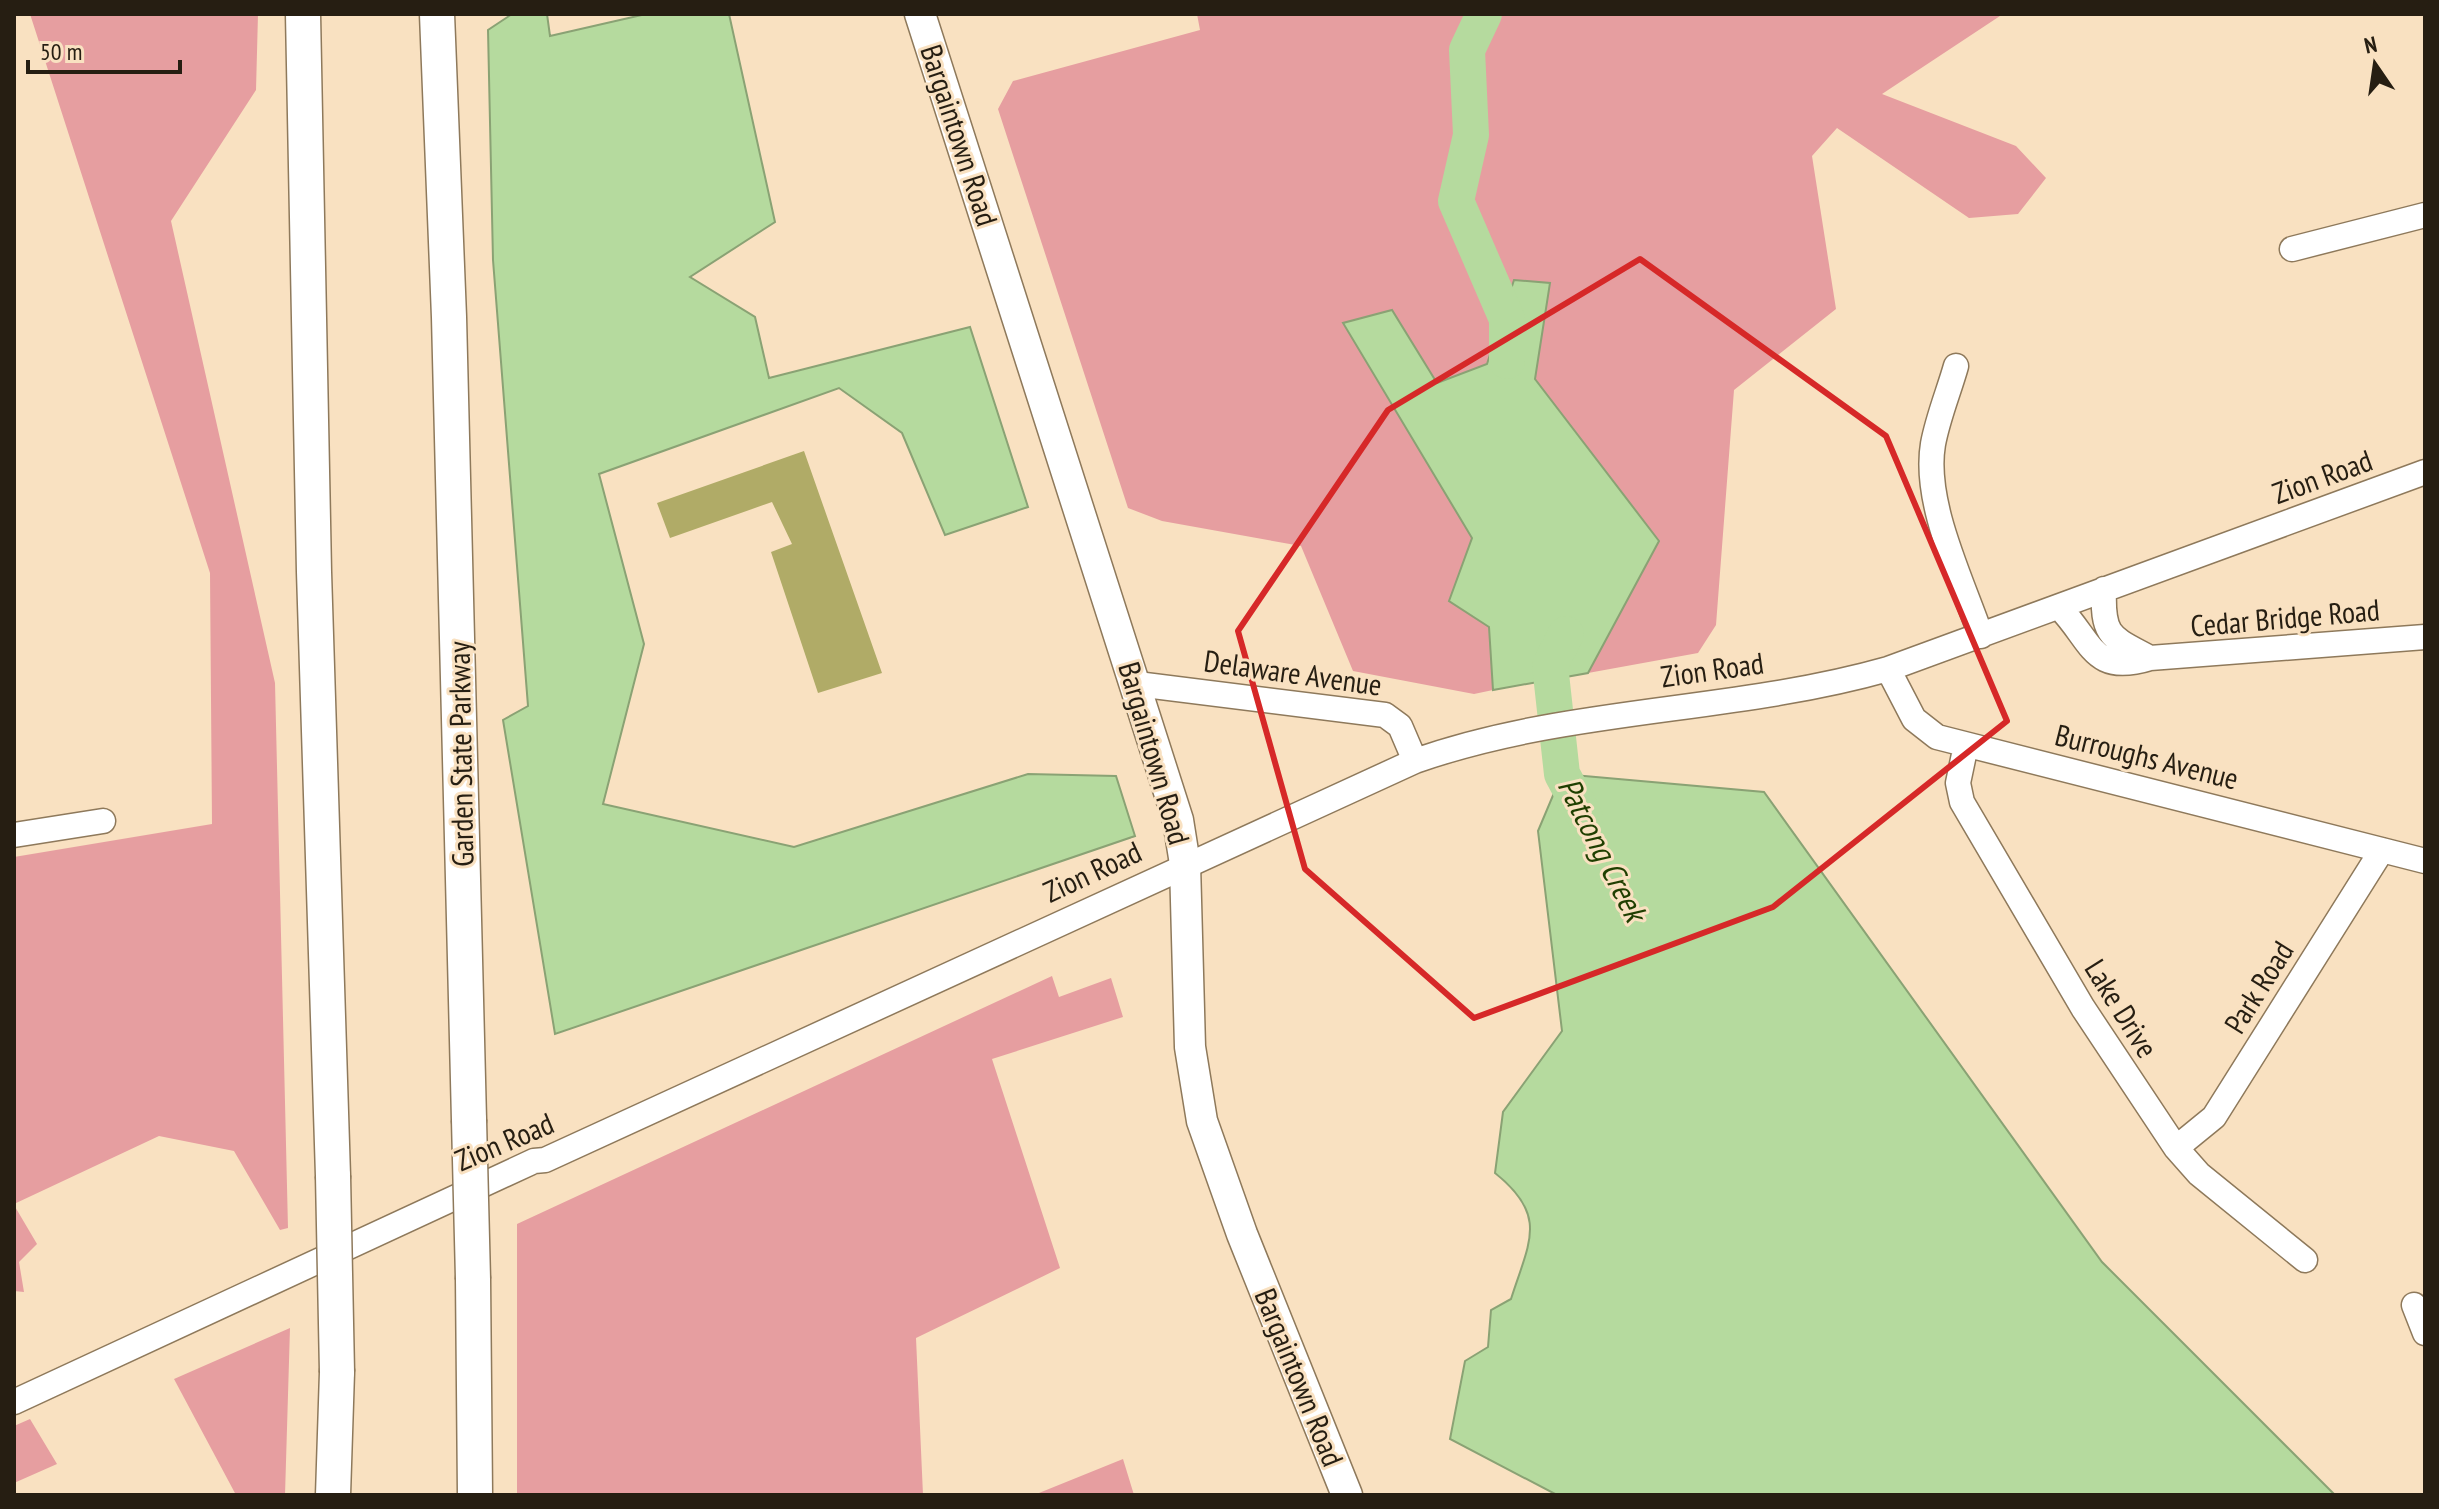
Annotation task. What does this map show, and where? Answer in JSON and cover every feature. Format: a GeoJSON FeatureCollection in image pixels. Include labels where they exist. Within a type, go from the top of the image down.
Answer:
{"type":"FeatureCollection","features":[{"type":"Feature","properties":{"kind":"highway"},"geometry":{"type":"LineString","coordinates":[[303,14],[314,572],[337,1372],[333,1495]]}},
{"type":"Feature","properties":{"kind":"highway","name":"Garden State Parkway"},"geometry":{"type":"LineString","coordinates":[[437,14],[449,317],[473,1279],[475,1495]]}},
{"type":"Feature","properties":{"kind":"main road","name":"Bargaintown Road"},"geometry":{"type":"LineString","coordinates":[[920,14],[1172,798],[1185,864],[1190,1047],[1202,1121],[1242,1234],[1347,1495]]}},
{"type":"Feature","properties":{"kind":"street"},"geometry":{"type":"LineString","coordinates":[[2292,249],[2425,215]]}},
{"type":"Feature","properties":{"kind":"street"},"geometry":{"type":"LineString","coordinates":[[1956,366],[1933,445],[1932,476],[1937,508],[1981,636]]}},
{"type":"Feature","properties":{"kind":"street","name":"Zion Road"},"geometry":{"type":"LineString","coordinates":[[14,1402],[1415,761],[1484,739],[1537,728],[1771,693],[1888,669],[2425,472]]}},
{"type":"Feature","properties":{"kind":"street"},"geometry":{"type":"LineString","coordinates":[[2104,589],[2103,617],[2111,637],[2150,658]]}},
{"type":"Feature","properties":{"kind":"street","name":"Cedar Bridge Road"},"geometry":{"type":"LineString","coordinates":[[2059,607],[2101,659],[2126,666],[2150,658],[2425,637]]}},
{"type":"Feature","properties":{"kind":"street","name":"Burroughs Avenue"},"geometry":{"type":"LineString","coordinates":[[1888,669],[1918,724],[1937,737],[2425,861]]}},
{"type":"Feature","properties":{"kind":"street","name":"Delaware Avenue"},"geometry":{"type":"LineString","coordinates":[[1137,684],[1385,715],[1400,726],[1415,761]]}},
{"type":"Feature","properties":{"kind":"street","name":"Lake Drive"},"geometry":{"type":"LineString","coordinates":[[1966,745],[1958,790],[1968,814],[2083,1008],[2176,1148],[2199,1174],[2305,1260]]}},
{"type":"Feature","properties":{"kind":"street"},"geometry":{"type":"LineString","coordinates":[[14,835],[103,821]]}},
{"type":"Feature","properties":{"kind":"street","name":"Park Road"},"geometry":{"type":"LineString","coordinates":[[2176,1148],[2214,1117],[2382,850]]}},
{"type":"Feature","properties":{"kind":"street"},"geometry":{"type":"LineString","coordinates":[[2414,1305],[2425,1333]]}},
{"type":"Feature","properties":{"kind":"highlighted area"},"geometry":{"type":"Polygon","coordinates":[[[1640,259],[1886,436],[2007,721],[1773,907],[1474,1018],[1305,869],[1238,631],[1388,410],[1640,259]]]}},
{"type":"Feature","properties":{"kind":"shaded area"},"geometry":{"type":"Polygon","coordinates":[[[30,14],[258,14],[256,90],[171,221],[275,683],[288,1228],[280,1230],[234,1151],[159,1136],[14,1204],[14,857],[212,824],[210,573],[30,14]]]}},
{"type":"Feature","properties":{"kind":"shaded area"},"geometry":{"type":"Polygon","coordinates":[[[1197,14],[2003,14],[1882,94],[2016,146],[2046,178],[2018,214],[1969,218],[1837,128],[1812,156],[1836,309],[1734,390],[1716,625],[1698,653],[1588,673],[1658,541],[1534,379],[1550,283],[1514,280],[1487,364],[1437,383],[1392,310],[1344,324],[1472,538],[1449,601],[1489,627],[1493,690],[1474,694],[1353,671],[1301,546],[1162,521],[1128,508],[998,109],[1013,81],[1200,30],[1197,14]]]}},
{"type":"Feature","properties":{"kind":"shaded area"},"geometry":{"type":"Polygon","coordinates":[[[1052,976],[1059,997],[1111,978],[1123,1017],[992,1059],[1060,1268],[916,1338],[923,1495],[517,1495],[517,1224],[1052,976]]]}},
{"type":"Feature","properties":{"kind":"shaded area"},"geometry":{"type":"Polygon","coordinates":[[[14,1205],[37,1244],[19,1262],[24,1292],[14,1291],[14,1205]]]}},
{"type":"Feature","properties":{"kind":"shaded area"},"geometry":{"type":"Polygon","coordinates":[[[290,1328],[285,1495],[236,1495],[174,1379],[290,1328]]]}},
{"type":"Feature","properties":{"kind":"shaded area"},"geometry":{"type":"Polygon","coordinates":[[[30,1419],[57,1464],[14,1483],[14,1426],[30,1419]]]}},
{"type":"Feature","properties":{"kind":"shaded area"},"geometry":{"type":"Polygon","coordinates":[[[1123,1459],[1134,1495],[1034,1495],[1123,1459]]]}},
{"type":"Feature","properties":{"kind":"water"},"geometry":{"type":"Polygon","coordinates":[[[512,14],[547,14],[550,36],[646,14],[729,14],[775,222],[690,277],[755,317],[769,378],[970,327],[1028,507],[945,535],[902,433],[839,388],[599,474],[644,644],[603,804],[794,847],[1028,774],[1116,776],[1135,836],[555,1034],[503,720],[528,706],[493,260],[488,30],[512,14]]]}},
{"type":"Feature","properties":{"kind":"water"},"geometry":{"type":"Polygon","coordinates":[[[1514,280],[1550,283],[1535,379],[1659,541],[1588,673],[1493,690],[1489,627],[1449,601],[1472,538],[1343,323],[1392,310],[1437,383],[1487,364],[1514,280]]]}},
{"type":"Feature","properties":{"kind":"water"},"geometry":{"type":"Polygon","coordinates":[[[1562,774],[1764,792],[2102,1262],[2335,1495],[1557,1495],[1450,1439],[1465,1361],[1488,1347],[1491,1310],[1511,1299],[1528,1245],[1529,1217],[1523,1203],[1495,1173],[1503,1112],[1562,1031],[1538,831],[1562,774]]]}},
{"type":"Feature","properties":{"kind":"building"},"geometry":{"type":"Polygon","coordinates":[[[804,451],[882,673],[818,693],[771,552],[792,544],[772,502],[670,538],[657,503],[804,451]]]}},
{"type":"Feature","properties":{"kind":"waterway","name":"Patcong Creek"},"geometry":{"type":"LineString","coordinates":[[1484,14],[1467,50],[1471,135],[1456,201],[1507,319],[1507,361]]}},
{"type":"Feature","properties":{"kind":"waterway","name":"Patcong Creek"},"geometry":{"type":"LineString","coordinates":[[1566,634],[1550,665],[1562,774],[1585,817]]}}]}
